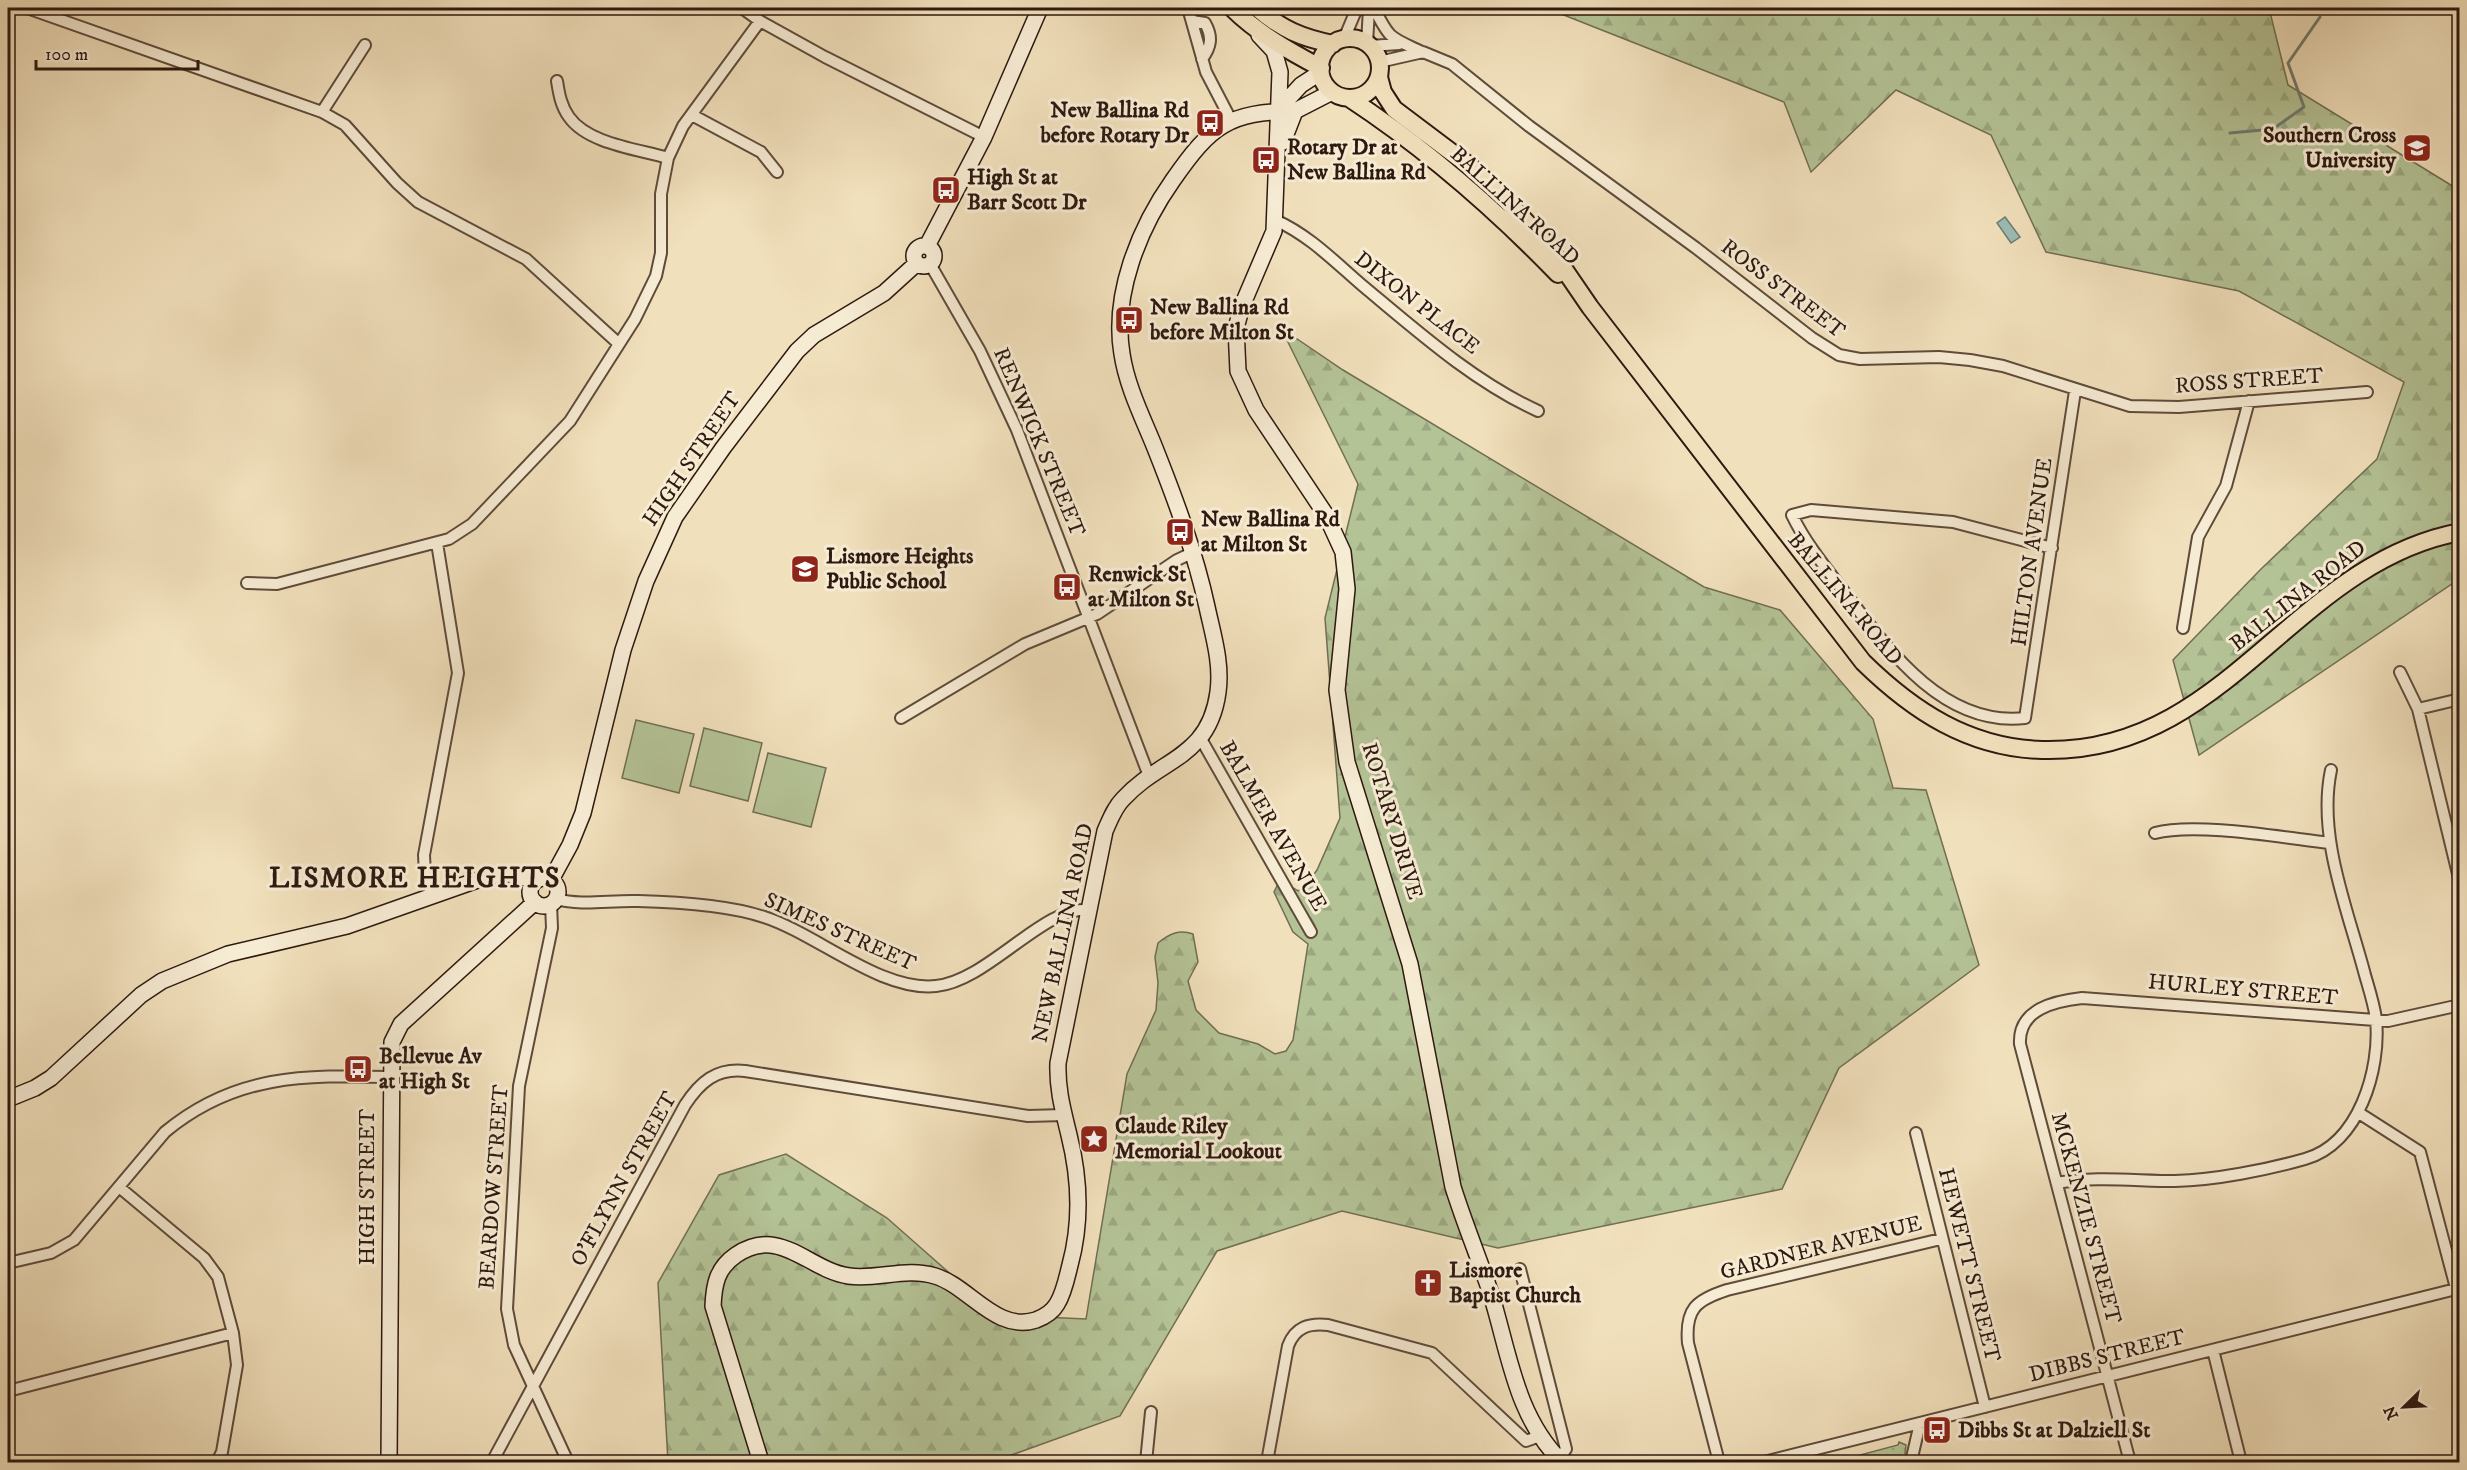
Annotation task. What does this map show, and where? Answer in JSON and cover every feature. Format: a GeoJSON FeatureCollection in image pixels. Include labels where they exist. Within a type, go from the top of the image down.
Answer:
{"type":"FeatureCollection","features":[{"type":"Feature","properties":{"kind":"main road"},"geometry":{"type":"LineString","coordinates":[[1232,8],[1247,22],[1321,70]]}},
{"type":"Feature","properties":{"kind":"main road"},"geometry":{"type":"LineString","coordinates":[[1257,8],[1285,30],[1297,36],[1338,42],[1353,39],[1368,45],[1379,69],[1367,93],[1349,98],[1332,92],[1325,83],[1321,70],[1324,55],[1338,42]]}},
{"type":"Feature","properties":{"kind":"main road","name":"BALLINA ROAD"},"geometry":{"type":"LineString","coordinates":[[1379,69],[1383,92],[1394,109],[1471,167],[1508,201],[1549,247],[1590,307],[1863,662],[1895,693],[1931,718],[1968,736],[2030,750],[2068,750],[2111,743],[2164,723],[2215,689],[2337,589],[2373,564],[2389,554],[2423,541],[2460,532]]}},
{"type":"Feature","properties":{"kind":"main road","name":"BALLINA ROAD"},"geometry":{"type":"LineString","coordinates":[[1349,98],[1386,122],[1482,201],[1590,307]]}},
{"type":"Feature","properties":{"kind":"street"},"geometry":{"type":"LineString","coordinates":[[27,8],[322,112],[345,125],[397,183],[418,202],[526,259],[619,344]]}},
{"type":"Feature","properties":{"kind":"street"},"geometry":{"type":"LineString","coordinates":[[742,8],[760,21],[885,89],[984,137],[1040,8]]}},
{"type":"Feature","properties":{"kind":"street"},"geometry":{"type":"LineString","coordinates":[[1188,8],[1202,59],[1213,88],[1231,120]]}},
{"type":"Feature","properties":{"kind":"street"},"geometry":{"type":"LineString","coordinates":[[1338,42],[1357,8]]}},
{"type":"Feature","properties":{"kind":"street"},"geometry":{"type":"LineString","coordinates":[[1369,8],[1368,45],[1400,44]]}},
{"type":"Feature","properties":{"kind":"street"},"geometry":{"type":"LineString","coordinates":[[1374,8],[1387,31],[1400,44]]}},
{"type":"Feature","properties":{"kind":"street"},"geometry":{"type":"LineString","coordinates":[[247,583],[277,584],[437,543],[472,524],[554,439],[570,421],[649,294],[661,253],[661,194],[668,158],[692,115],[760,21]]}},
{"type":"Feature","properties":{"kind":"street","name":"ROTARY DRIVE"},"geometry":{"type":"LineString","coordinates":[[1247,22],[1277,57],[1280,72],[1277,111],[1278,162],[1275,220],[1271,242],[1242,306],[1236,328],[1238,371],[1256,410],[1326,514],[1343,552],[1347,589],[1337,690],[1347,762],[1410,964],[1454,1187],[1490,1291],[1523,1404],[1540,1436],[1560,1461]]}},
{"type":"Feature","properties":{"kind":"street","name":"ROSS STREET"},"geometry":{"type":"LineString","coordinates":[[1400,44],[1452,64],[1529,126],[1830,351],[1860,359],[1939,357],[1970,360],[2003,366],[2075,391],[2130,406],[2152,408],[2367,392]]}},
{"type":"Feature","properties":{"kind":"street"},"geometry":{"type":"LineString","coordinates":[[322,112],[365,45]]}},
{"type":"Feature","properties":{"kind":"street"},"geometry":{"type":"LineString","coordinates":[[1379,69],[1423,52]]}},
{"type":"Feature","properties":{"kind":"street"},"geometry":{"type":"LineString","coordinates":[[1277,111],[1295,90],[1321,70]]}},
{"type":"Feature","properties":{"kind":"street"},"geometry":{"type":"LineString","coordinates":[[557,81],[561,104],[569,118],[580,128],[608,140],[668,158]]}},
{"type":"Feature","properties":{"kind":"street"},"geometry":{"type":"LineString","coordinates":[[1201,739],[1216,705],[1219,675],[1194,552],[1128,377],[1122,354],[1121,309],[1129,273],[1151,215],[1194,153],[1231,120],[1248,113],[1295,111],[1332,92]]}},
{"type":"Feature","properties":{"kind":"street","name":"ROTARY DRIVE"},"geometry":{"type":"LineString","coordinates":[[1278,162],[1288,125],[1295,111]]}},
{"type":"Feature","properties":{"kind":"street"},"geometry":{"type":"LineString","coordinates":[[692,115],[761,152],[777,172]]}},
{"type":"Feature","properties":{"kind":"street","name":"HIGH STREET"},"geometry":{"type":"LineString","coordinates":[[544,880],[570,845],[583,813],[623,650],[646,581],[675,518],[723,448],[797,351],[814,336],[884,293],[924,264],[915,251],[927,246],[984,137]]}},
{"type":"Feature","properties":{"kind":"street","name":"DIXON PLACE"},"geometry":{"type":"LineString","coordinates":[[1275,220],[1296,230],[1395,313],[1504,396],[1538,411]]}},
{"type":"Feature","properties":{"kind":"street","name":"RENWICK STREET"},"geometry":{"type":"LineString","coordinates":[[924,264],[1000,392],[1090,617],[1149,776]]}},
{"type":"Feature","properties":{"kind":"street","name":"HILTON AVENUE"},"geometry":{"type":"LineString","coordinates":[[2052,548],[1953,522],[1811,510],[1792,514],[1803,538],[1882,642],[1918,680],[1948,699],[1982,714],[2004,721],[2025,718],[2052,548],[2075,391]]}},
{"type":"Feature","properties":{"kind":"street"},"geometry":{"type":"LineString","coordinates":[[2183,628],[2198,537],[2226,486],[2249,401]]}},
{"type":"Feature","properties":{"kind":"street"},"geometry":{"type":"LineString","coordinates":[[432,896],[425,874],[424,855],[458,673],[437,543]]}},
{"type":"Feature","properties":{"kind":"street"},"geometry":{"type":"LineString","coordinates":[[901,718],[1024,644],[1090,617],[1143,585],[1177,560],[1194,552]]}},
{"type":"Feature","properties":{"kind":"street"},"geometry":{"type":"LineString","coordinates":[[2400,672],[2418,710],[2460,882]]}},
{"type":"Feature","properties":{"kind":"street"},"geometry":{"type":"LineString","coordinates":[[2418,710],[2460,699]]}},
{"type":"Feature","properties":{"kind":"street","name":"NEW BALLINA ROAD"},"geometry":{"type":"LineString","coordinates":[[761,1462],[715,1316],[714,1286],[720,1270],[747,1247],[782,1246],[832,1271],[849,1276],[912,1272],[938,1277],[1004,1318],[1027,1322],[1038,1319],[1057,1304],[1072,1256],[1077,1227],[1079,1190],[1058,1091],[1058,1063],[1105,831],[1121,800],[1149,776],[1201,739]]}},
{"type":"Feature","properties":{"kind":"street","name":"BALMER AVENUE"},"geometry":{"type":"LineString","coordinates":[[1201,739],[1311,932]]}},
{"type":"Feature","properties":{"kind":"street"},"geometry":{"type":"LineString","coordinates":[[2057,1183],[2081,1180],[2193,1179],[2298,1161],[2318,1155],[2334,1144],[2358,1113],[2373,1059],[2376,1021],[2330,843],[2326,806],[2331,770]]}},
{"type":"Feature","properties":{"kind":"street"},"geometry":{"type":"LineString","coordinates":[[2155,833],[2172,830],[2220,832],[2330,843]]}},
{"type":"Feature","properties":{"kind":"street"},"geometry":{"type":"LineString","coordinates":[[8,1099],[35,1088],[65,1067],[141,995],[162,981],[228,954],[347,926],[501,874],[544,880],[557,889],[553,901],[541,905],[535,902],[531,891],[544,880]]}},
{"type":"Feature","properties":{"kind":"street","name":"SIMES STREET"},"geometry":{"type":"LineString","coordinates":[[553,901],[662,903],[741,911],[778,922],[899,983],[924,987],[945,985],[965,979],[1051,922],[1071,912],[1089,910]]}},
{"type":"Feature","properties":{"kind":"street","name":"BEARDOW STREET"},"geometry":{"type":"LineString","coordinates":[[553,901],[552,928],[519,1086],[507,1291],[510,1334],[568,1462]]}},
{"type":"Feature","properties":{"kind":"street","name":"HIGH STREET"},"geometry":{"type":"LineString","coordinates":[[389,1462],[392,1042],[402,1024],[535,902]]}},
{"type":"Feature","properties":{"kind":"street","name":"HURLEY STREET"},"geometry":{"type":"LineString","coordinates":[[2026,1019],[2049,1005],[2082,998],[2249,1008],[2376,1021],[2408,1018],[2460,1005]]}},
{"type":"Feature","properties":{"kind":"street","name":"MCKENZIE STREET"},"geometry":{"type":"LineString","coordinates":[[2026,1019],[2020,1030],[2020,1044],[2130,1462]]}},
{"type":"Feature","properties":{"kind":"street","name":"O'FLYNN STREET"},"geometry":{"type":"LineString","coordinates":[[492,1462],[685,1105],[709,1077],[726,1071],[745,1071],[1028,1116],[1064,1115]]}},
{"type":"Feature","properties":{"kind":"street"},"geometry":{"type":"LineString","coordinates":[[8,1263],[51,1253],[74,1240],[165,1132],[192,1112],[224,1097],[283,1078],[390,1077]]}},
{"type":"Feature","properties":{"kind":"street"},"geometry":{"type":"LineString","coordinates":[[2358,1113],[2420,1152],[2458,1288]]}},
{"type":"Feature","properties":{"kind":"street","name":"HEWETT STREET"},"geometry":{"type":"LineString","coordinates":[[1916,1134],[1985,1407]]}},
{"type":"Feature","properties":{"kind":"street"},"geometry":{"type":"LineString","coordinates":[[119,1187],[213,1267],[222,1288],[233,1333],[236,1378],[222,1452],[217,1462]]}},
{"type":"Feature","properties":{"kind":"street","name":"GARDNER AVENUE"},"geometry":{"type":"LineString","coordinates":[[1719,1462],[1688,1343],[1687,1328],[1693,1309],[1702,1300],[1727,1290],[1941,1239]]}},
{"type":"Feature","properties":{"kind":"street"},"geometry":{"type":"LineString","coordinates":[[1520,1269],[1543,1365],[1563,1432],[1566,1449],[1560,1461]]}},
{"type":"Feature","properties":{"kind":"street","name":"DIBBS STREET"},"geometry":{"type":"LineString","coordinates":[[1764,1462],[1802,1457],[1920,1423],[2458,1288]]}},
{"type":"Feature","properties":{"kind":"street"},"geometry":{"type":"LineString","coordinates":[[1267,1462],[1288,1346],[1300,1329],[1312,1324],[1328,1324],[1432,1353],[1526,1441],[1540,1436]]}},
{"type":"Feature","properties":{"kind":"street"},"geometry":{"type":"LineString","coordinates":[[8,1391],[233,1333]]}},
{"type":"Feature","properties":{"kind":"street"},"geometry":{"type":"LineString","coordinates":[[2213,1350],[2241,1462]]}},
{"type":"Feature","properties":{"kind":"street"},"geometry":{"type":"LineString","coordinates":[[1146,1462],[1151,1412]]}},
{"type":"Feature","properties":{"kind":"street"},"geometry":{"type":"LineString","coordinates":[[1911,1462],[1920,1423]]}},
{"type":"Feature","properties":{"kind":"green space"},"geometry":{"type":"Polygon","coordinates":[[[1546,8],[2269,8],[2288,85],[2459,190],[2459,579],[2199,755],[2173,660],[2261,569],[2377,459],[2404,382],[2239,291],[2046,252],[1991,135],[1896,90],[1811,172],[1784,102],[1546,8]]]}},
{"type":"Feature","properties":{"kind":"green space"},"geometry":{"type":"Polygon","coordinates":[[[1281,328],[1343,370],[1704,587],[1780,610],[1873,719],[1893,788],[1926,790],[1979,965],[1839,1068],[1782,1189],[1498,1248],[1342,1211],[1217,1251],[1120,1416],[992,1462],[668,1462],[658,1283],[719,1175],[786,1154],[887,1218],[997,1315],[1086,1319],[1127,1074],[1156,1010],[1158,983],[1155,957],[1158,943],[1174,933],[1193,934],[1198,962],[1188,981],[1196,1010],[1219,1033],[1258,1044],[1275,1054],[1286,1051],[1293,1040],[1308,944],[1293,932],[1274,892],[1277,886],[1290,886],[1298,891],[1304,888],[1317,870],[1340,818],[1325,618],[1358,484],[1281,328]]]}},
{"type":"Feature","properties":{"kind":"green space"},"geometry":{"type":"Polygon","coordinates":[[[636,720],[694,734],[679,793],[622,778],[636,720]]]}},
{"type":"Feature","properties":{"kind":"green space"},"geometry":{"type":"Polygon","coordinates":[[[704,728],[762,743],[748,801],[690,786],[704,728]]]}},
{"type":"Feature","properties":{"kind":"green space"},"geometry":{"type":"Polygon","coordinates":[[[768,753],[826,768],[811,827],[753,812],[768,753]]]}},
{"type":"Feature","properties":{"kind":"green space"},"geometry":{"type":"Polygon","coordinates":[[[1899,1442],[1906,1445],[1904,1462],[1834,1462],[1898,1445],[1899,1442]]]}},
{"type":"Feature","properties":{"kind":"water"},"geometry":{"type":"Polygon","coordinates":[[[2005,217],[2020,237],[2011,243],[1997,223],[2005,217]]]}},
{"type":"Feature","properties":{"kind":"waterway"},"geometry":{"type":"LineString","coordinates":[[2230,133],[2273,129],[2304,107],[2288,63],[2320,17]]}},
{"type":"Feature","properties":{"kind":"place","name":"New Ballina Rd before Rotary Dr"},"geometry":{"type":"Point","coordinates":[1210,123]}},
{"type":"Feature","properties":{"kind":"place","name":"Southern Cross University"},"geometry":{"type":"Point","coordinates":[2417,148]}},
{"type":"Feature","properties":{"kind":"place","name":"Rotary Dr at New Ballina Rd"},"geometry":{"type":"Point","coordinates":[1266,160]}},
{"type":"Feature","properties":{"kind":"place","name":"High St at Barr Scott Dr"},"geometry":{"type":"Point","coordinates":[946,190]}},
{"type":"Feature","properties":{"kind":"place","name":"New Ballina Rd before Milton St"},"geometry":{"type":"Point","coordinates":[1129,320]}},
{"type":"Feature","properties":{"kind":"place","name":"New Ballina Rd at Milton St"},"geometry":{"type":"Point","coordinates":[1180,532]}},
{"type":"Feature","properties":{"kind":"place","name":"Lismore Heights Public School"},"geometry":{"type":"Point","coordinates":[805,569]}},
{"type":"Feature","properties":{"kind":"place","name":"Renwick St at Milton St"},"geometry":{"type":"Point","coordinates":[1067,587]}},
{"type":"Feature","properties":{"kind":"place","name":"Bellevue Av at High St"},"geometry":{"type":"Point","coordinates":[358,1069]}},
{"type":"Feature","properties":{"kind":"place","name":"Claude Riley Memorial Lookout"},"geometry":{"type":"Point","coordinates":[1094,1139]}},
{"type":"Feature","properties":{"kind":"place","name":"Lismore Baptist Church"},"geometry":{"type":"Point","coordinates":[1428,1283]}},
{"type":"Feature","properties":{"kind":"place","name":"Dibbs St at Dalziell St"},"geometry":{"type":"Point","coordinates":[1937,1430]}},
{"type":"Feature","properties":{"kind":"district","name":"LISMORE HEIGHTS"},"geometry":{"type":"Point","coordinates":[415,878]}}]}
